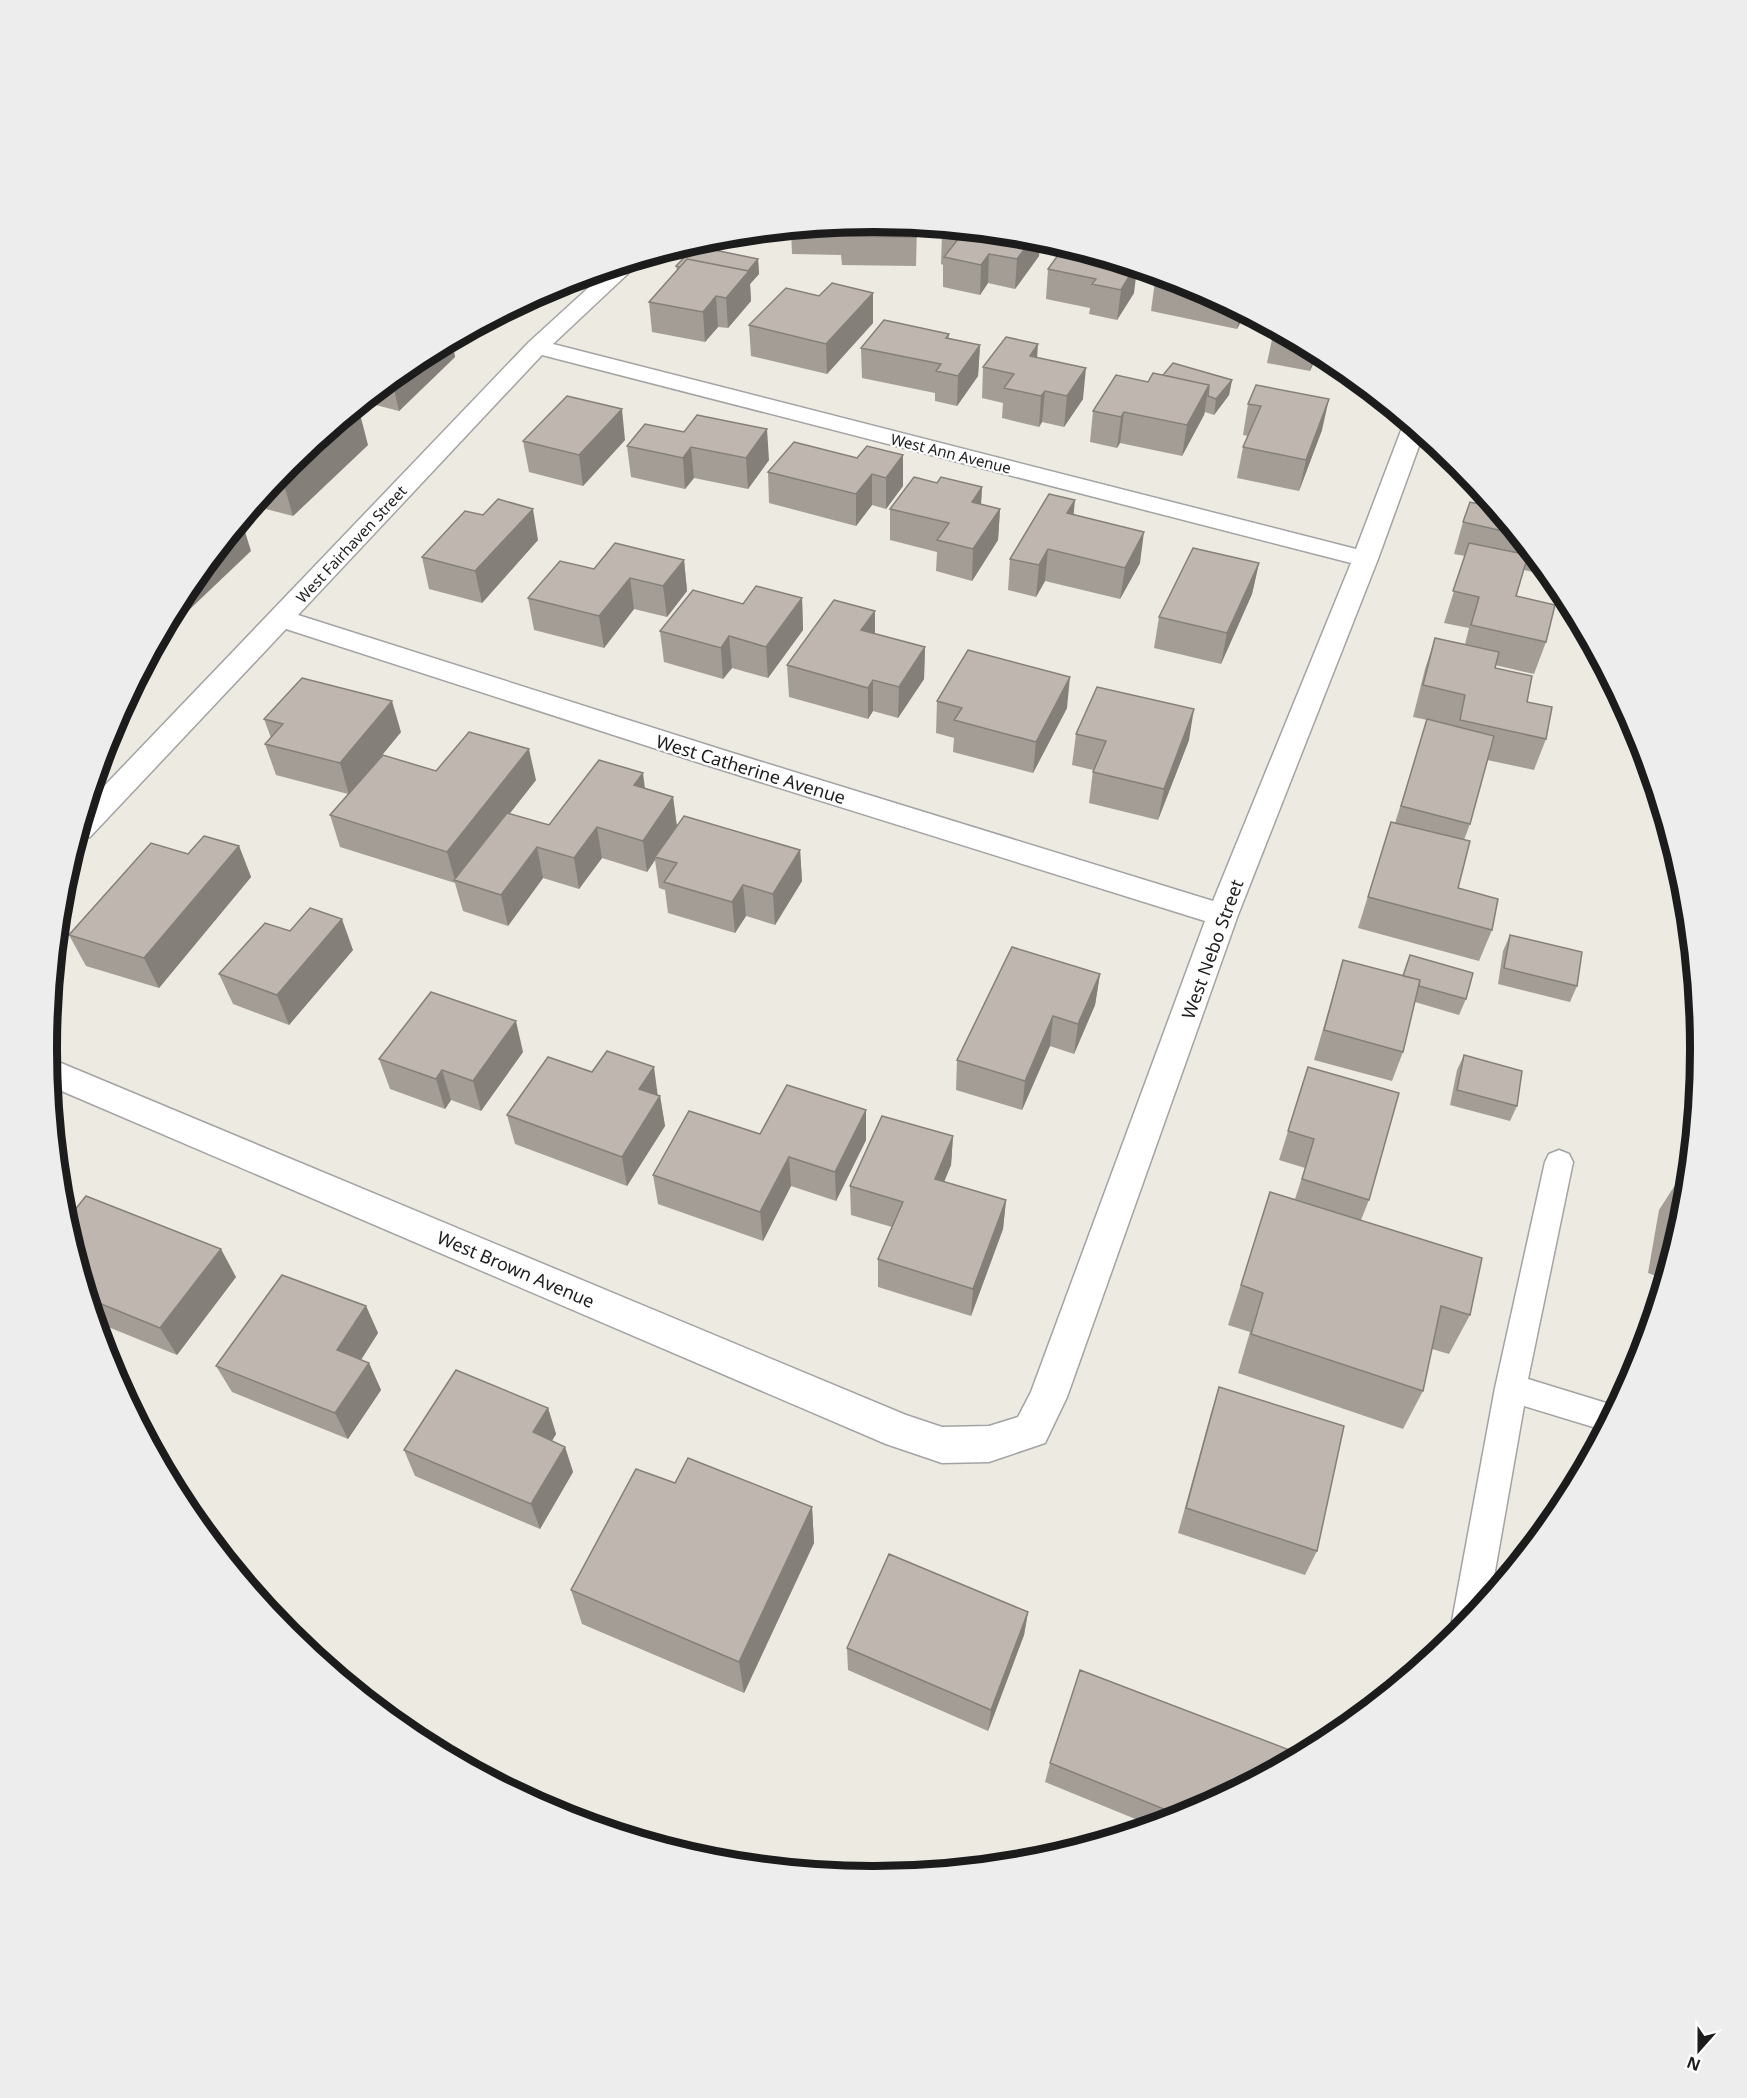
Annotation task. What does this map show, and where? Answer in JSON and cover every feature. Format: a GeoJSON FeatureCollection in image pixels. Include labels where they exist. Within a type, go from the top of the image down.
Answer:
{"type":"FeatureCollection","features":[{"type":"Feature","properties":{"kind":"street","name":"West Fairhaven Street"},"geometry":{"type":"LineString","coordinates":[[91,819],[537,347],[615,275]]}},
{"type":"Feature","properties":{"kind":"street","name":"West Ann Avenue"},"geometry":{"type":"LineString","coordinates":[[537,347],[1365,559]]}},
{"type":"Feature","properties":{"kind":"street","name":"West Nebo Street"},"geometry":{"type":"LineString","coordinates":[[989,1444],[1031,1430],[1048,1397],[1223,915],[1365,559],[1412,435]]}},
{"type":"Feature","properties":{"kind":"street","name":"West Catherine Avenue"},"geometry":{"type":"LineString","coordinates":[[280,618],[713,757],[1223,915]]}},
{"type":"Feature","properties":{"kind":"street","name":"West Brown Avenue"},"geometry":{"type":"LineString","coordinates":[[58,1075],[900,1431],[942,1445],[989,1444]]}},
{"type":"Feature","properties":{"kind":"lane"},"geometry":{"type":"LineString","coordinates":[[1472,1603],[1511,1388],[1559,1162]]}},
{"type":"Feature","properties":{"kind":"lane"},"geometry":{"type":"LineString","coordinates":[[1511,1388],[1603,1416]]}},
{"type":"Feature","properties":{"kind":"building"},"geometry":{"type":"Polygon","coordinates":[[[874,232],[916,234],[916,237],[841,236],[841,233],[874,232]]]}},
{"type":"Feature","properties":{"kind":"building"},"geometry":{"type":"Polygon","coordinates":[[[952,236],[1026,247],[1017,259],[989,254],[981,265],[944,257],[959,238],[952,236]]]}},
{"type":"Feature","properties":{"kind":"building"},"geometry":{"type":"Polygon","coordinates":[[[710,249],[758,259],[748,271],[687,259],[680,267],[676,266],[687,254],[710,249]]]}},
{"type":"Feature","properties":{"kind":"building"},"geometry":{"type":"Polygon","coordinates":[[[1059,254],[1130,274],[1121,290],[1092,284],[1096,279],[1048,269],[1059,254]]]}},
{"type":"Feature","properties":{"kind":"building"},"geometry":{"type":"Polygon","coordinates":[[[687,259],[749,271],[726,298],[716,296],[703,312],[649,302],[687,259]]]}},
{"type":"Feature","properties":{"kind":"building"},"geometry":{"type":"Polygon","coordinates":[[[832,283],[873,293],[826,344],[749,325],[786,288],[819,296],[832,283]]]}},
{"type":"Feature","properties":{"kind":"building"},"geometry":{"type":"Polygon","coordinates":[[[884,320],[949,334],[946,338],[980,345],[958,376],[936,371],[941,364],[861,348],[884,320]]]}},
{"type":"Feature","properties":{"kind":"building"},"geometry":{"type":"Polygon","coordinates":[[[1006,337],[1038,344],[1030,356],[1086,368],[1067,396],[1045,391],[1041,396],[1004,388],[1014,374],[983,367],[1006,337]]]}},
{"type":"Feature","properties":{"kind":"building"},"geometry":{"type":"Polygon","coordinates":[[[1173,363],[1232,380],[1216,399],[1208,396],[1209,385],[1163,375],[1173,363]]]}},
{"type":"Feature","properties":{"kind":"building"},"geometry":{"type":"Polygon","coordinates":[[[1153,373],[1209,385],[1187,425],[1124,412],[1121,417],[1093,411],[1116,375],[1148,382],[1153,373]]]}},
{"type":"Feature","properties":{"kind":"building"},"geometry":{"type":"Polygon","coordinates":[[[1256,385],[1329,399],[1306,460],[1243,447],[1261,406],[1248,404],[1256,385]]]}},
{"type":"Feature","properties":{"kind":"building"},"geometry":{"type":"Polygon","coordinates":[[[567,396],[622,409],[579,455],[523,441],[567,396]]]}},
{"type":"Feature","properties":{"kind":"building"},"geometry":{"type":"Polygon","coordinates":[[[697,415],[767,429],[746,458],[691,447],[683,458],[627,446],[645,424],[684,432],[697,415]]]}},
{"type":"Feature","properties":{"kind":"building"},"geometry":{"type":"Polygon","coordinates":[[[357,416],[284,485],[335,435],[357,416]]]}},
{"type":"Feature","properties":{"kind":"building"},"geometry":{"type":"Polygon","coordinates":[[[794,442],[857,458],[867,446],[903,455],[886,478],[872,474],[856,494],[768,472],[794,442]]]}},
{"type":"Feature","properties":{"kind":"building"},"geometry":{"type":"Polygon","coordinates":[[[914,477],[937,483],[941,477],[982,487],[972,502],[1000,509],[973,549],[937,540],[949,523],[890,509],[914,477]]]}},
{"type":"Feature","properties":{"kind":"building"},"geometry":{"type":"Polygon","coordinates":[[[1049,494],[1075,500],[1067,513],[1144,532],[1125,568],[1048,549],[1039,565],[1010,559],[1049,494]]]}},
{"type":"Feature","properties":{"kind":"building"},"geometry":{"type":"Polygon","coordinates":[[[498,499],[533,509],[475,571],[422,557],[465,511],[483,515],[498,499]]]}},
{"type":"Feature","properties":{"kind":"building"},"geometry":{"type":"Polygon","coordinates":[[[1470,502],[1481,504],[1504,531],[1463,522],[1470,502]]]}},
{"type":"Feature","properties":{"kind":"building"},"geometry":{"type":"Polygon","coordinates":[[[615,543],[684,560],[663,586],[630,578],[599,616],[528,598],[560,561],[594,569],[615,543]]]}},
{"type":"Feature","properties":{"kind":"building"},"geometry":{"type":"Polygon","coordinates":[[[1469,543],[1522,554],[1527,560],[1516,596],[1555,605],[1546,642],[1471,625],[1479,597],[1453,591],[1469,543]]]}},
{"type":"Feature","properties":{"kind":"building"},"geometry":{"type":"Polygon","coordinates":[[[1193,548],[1259,563],[1227,633],[1159,617],[1193,548]]]}},
{"type":"Feature","properties":{"kind":"building"},"geometry":{"type":"Polygon","coordinates":[[[756,586],[802,598],[766,647],[729,636],[721,648],[660,631],[693,590],[743,604],[756,586]]]}},
{"type":"Feature","properties":{"kind":"building"},"geometry":{"type":"Polygon","coordinates":[[[834,600],[875,611],[861,630],[925,647],[899,687],[873,680],[868,688],[787,665],[834,600]]]}},
{"type":"Feature","properties":{"kind":"building"},"geometry":{"type":"Polygon","coordinates":[[[1435,638],[1499,652],[1495,668],[1532,676],[1527,702],[1552,707],[1546,739],[1460,720],[1465,695],[1423,685],[1435,638]]]}},
{"type":"Feature","properties":{"kind":"building"},"geometry":{"type":"Polygon","coordinates":[[[968,650],[1070,677],[1036,742],[954,720],[962,708],[937,701],[968,650]]]}},
{"type":"Feature","properties":{"kind":"building"},"geometry":{"type":"Polygon","coordinates":[[[302,678],[392,701],[340,763],[265,744],[283,724],[264,719],[302,678]]]}},
{"type":"Feature","properties":{"kind":"building"},"geometry":{"type":"Polygon","coordinates":[[[1097,687],[1194,709],[1164,789],[1093,772],[1106,741],[1076,734],[1097,687]]]}},
{"type":"Feature","properties":{"kind":"building"},"geometry":{"type":"Polygon","coordinates":[[[1427,719],[1494,736],[1470,824],[1401,806],[1427,719]]]}},
{"type":"Feature","properties":{"kind":"building"},"geometry":{"type":"Polygon","coordinates":[[[469,732],[529,749],[447,852],[330,815],[383,755],[436,771],[469,732]]]}},
{"type":"Feature","properties":{"kind":"building"},"geometry":{"type":"Polygon","coordinates":[[[599,760],[643,773],[634,785],[673,797],[643,841],[597,827],[574,858],[537,847],[501,895],[454,880],[507,813],[549,825],[599,760]]]}},
{"type":"Feature","properties":{"kind":"building"},"geometry":{"type":"Polygon","coordinates":[[[684,816],[800,850],[773,894],[743,885],[732,902],[664,882],[677,863],[655,857],[684,816]]]}},
{"type":"Feature","properties":{"kind":"building"},"geometry":{"type":"Polygon","coordinates":[[[1391,822],[1470,841],[1458,888],[1498,899],[1492,930],[1368,897],[1391,822]]]}},
{"type":"Feature","properties":{"kind":"building"},"geometry":{"type":"Polygon","coordinates":[[[204,836],[239,846],[144,958],[69,935],[151,843],[188,854],[204,836]]]}},
{"type":"Feature","properties":{"kind":"building"},"geometry":{"type":"Polygon","coordinates":[[[310,908],[342,919],[277,995],[219,974],[265,923],[290,931],[310,908]]]}},
{"type":"Feature","properties":{"kind":"building"},"geometry":{"type":"Polygon","coordinates":[[[1510,935],[1582,952],[1577,986],[1504,968],[1510,935]]]}},
{"type":"Feature","properties":{"kind":"building"},"geometry":{"type":"Polygon","coordinates":[[[1012,947],[1100,974],[1078,1024],[1053,1016],[1025,1081],[957,1060],[1012,947]]]}},
{"type":"Feature","properties":{"kind":"building"},"geometry":{"type":"Polygon","coordinates":[[[1410,955],[1473,973],[1466,999],[1419,986],[1420,980],[1403,976],[1410,955]]]}},
{"type":"Feature","properties":{"kind":"building"},"geometry":{"type":"Polygon","coordinates":[[[1343,960],[1420,980],[1403,1052],[1324,1030],[1343,960]]]}},
{"type":"Feature","properties":{"kind":"building"},"geometry":{"type":"Polygon","coordinates":[[[431,992],[516,1021],[473,1081],[442,1070],[436,1079],[379,1059],[431,992]]]}},
{"type":"Feature","properties":{"kind":"building"},"geometry":{"type":"Polygon","coordinates":[[[607,1051],[654,1067],[639,1089],[660,1096],[622,1157],[507,1115],[548,1057],[592,1072],[607,1051]]]}},
{"type":"Feature","properties":{"kind":"building"},"geometry":{"type":"Polygon","coordinates":[[[1464,1055],[1522,1071],[1517,1106],[1457,1090],[1464,1055]]]}},
{"type":"Feature","properties":{"kind":"building"},"geometry":{"type":"Polygon","coordinates":[[[1308,1067],[1399,1093],[1369,1200],[1302,1179],[1314,1139],[1288,1131],[1308,1067]]]}},
{"type":"Feature","properties":{"kind":"building"},"geometry":{"type":"Polygon","coordinates":[[[787,1085],[866,1110],[835,1172],[789,1157],[760,1212],[653,1175],[689,1111],[760,1134],[787,1085]]]}},
{"type":"Feature","properties":{"kind":"building"},"geometry":{"type":"Polygon","coordinates":[[[882,1116],[953,1136],[935,1179],[1006,1200],[973,1289],[878,1259],[903,1202],[850,1186],[882,1116]]]}},
{"type":"Feature","properties":{"kind":"building"},"geometry":{"type":"Polygon","coordinates":[[[1677,1182],[1674,1208],[1668,1235],[1677,1182]]]}},
{"type":"Feature","properties":{"kind":"building"},"geometry":{"type":"Polygon","coordinates":[[[1270,1192],[1482,1258],[1470,1315],[1441,1306],[1423,1391],[1251,1334],[1263,1293],[1241,1285],[1270,1192]]]}},
{"type":"Feature","properties":{"kind":"building"},"geometry":{"type":"Polygon","coordinates":[[[86,1196],[221,1249],[160,1328],[97,1302],[74,1211],[86,1196]]]}},
{"type":"Feature","properties":{"kind":"building"},"geometry":{"type":"Polygon","coordinates":[[[282,1275],[366,1306],[337,1350],[369,1363],[335,1413],[216,1366],[282,1275]]]}},
{"type":"Feature","properties":{"kind":"building"},"geometry":{"type":"Polygon","coordinates":[[[456,1370],[548,1408],[533,1432],[565,1447],[531,1504],[404,1450],[456,1370]]]}},
{"type":"Feature","properties":{"kind":"building"},"geometry":{"type":"Polygon","coordinates":[[[1219,1387],[1344,1426],[1317,1551],[1186,1508],[1219,1387]]]}},
{"type":"Feature","properties":{"kind":"building"},"geometry":{"type":"Polygon","coordinates":[[[688,1458],[812,1507],[739,1662],[571,1590],[636,1469],[675,1483],[688,1458]]]}},
{"type":"Feature","properties":{"kind":"building"},"geometry":{"type":"Polygon","coordinates":[[[889,1554],[1028,1612],[991,1710],[847,1648],[889,1554]]]}},
{"type":"Feature","properties":{"kind":"building"},"geometry":{"type":"Polygon","coordinates":[[[1080,1670],[1291,1751],[1235,1781],[1167,1810],[1050,1763],[1080,1670]]]}}]}
